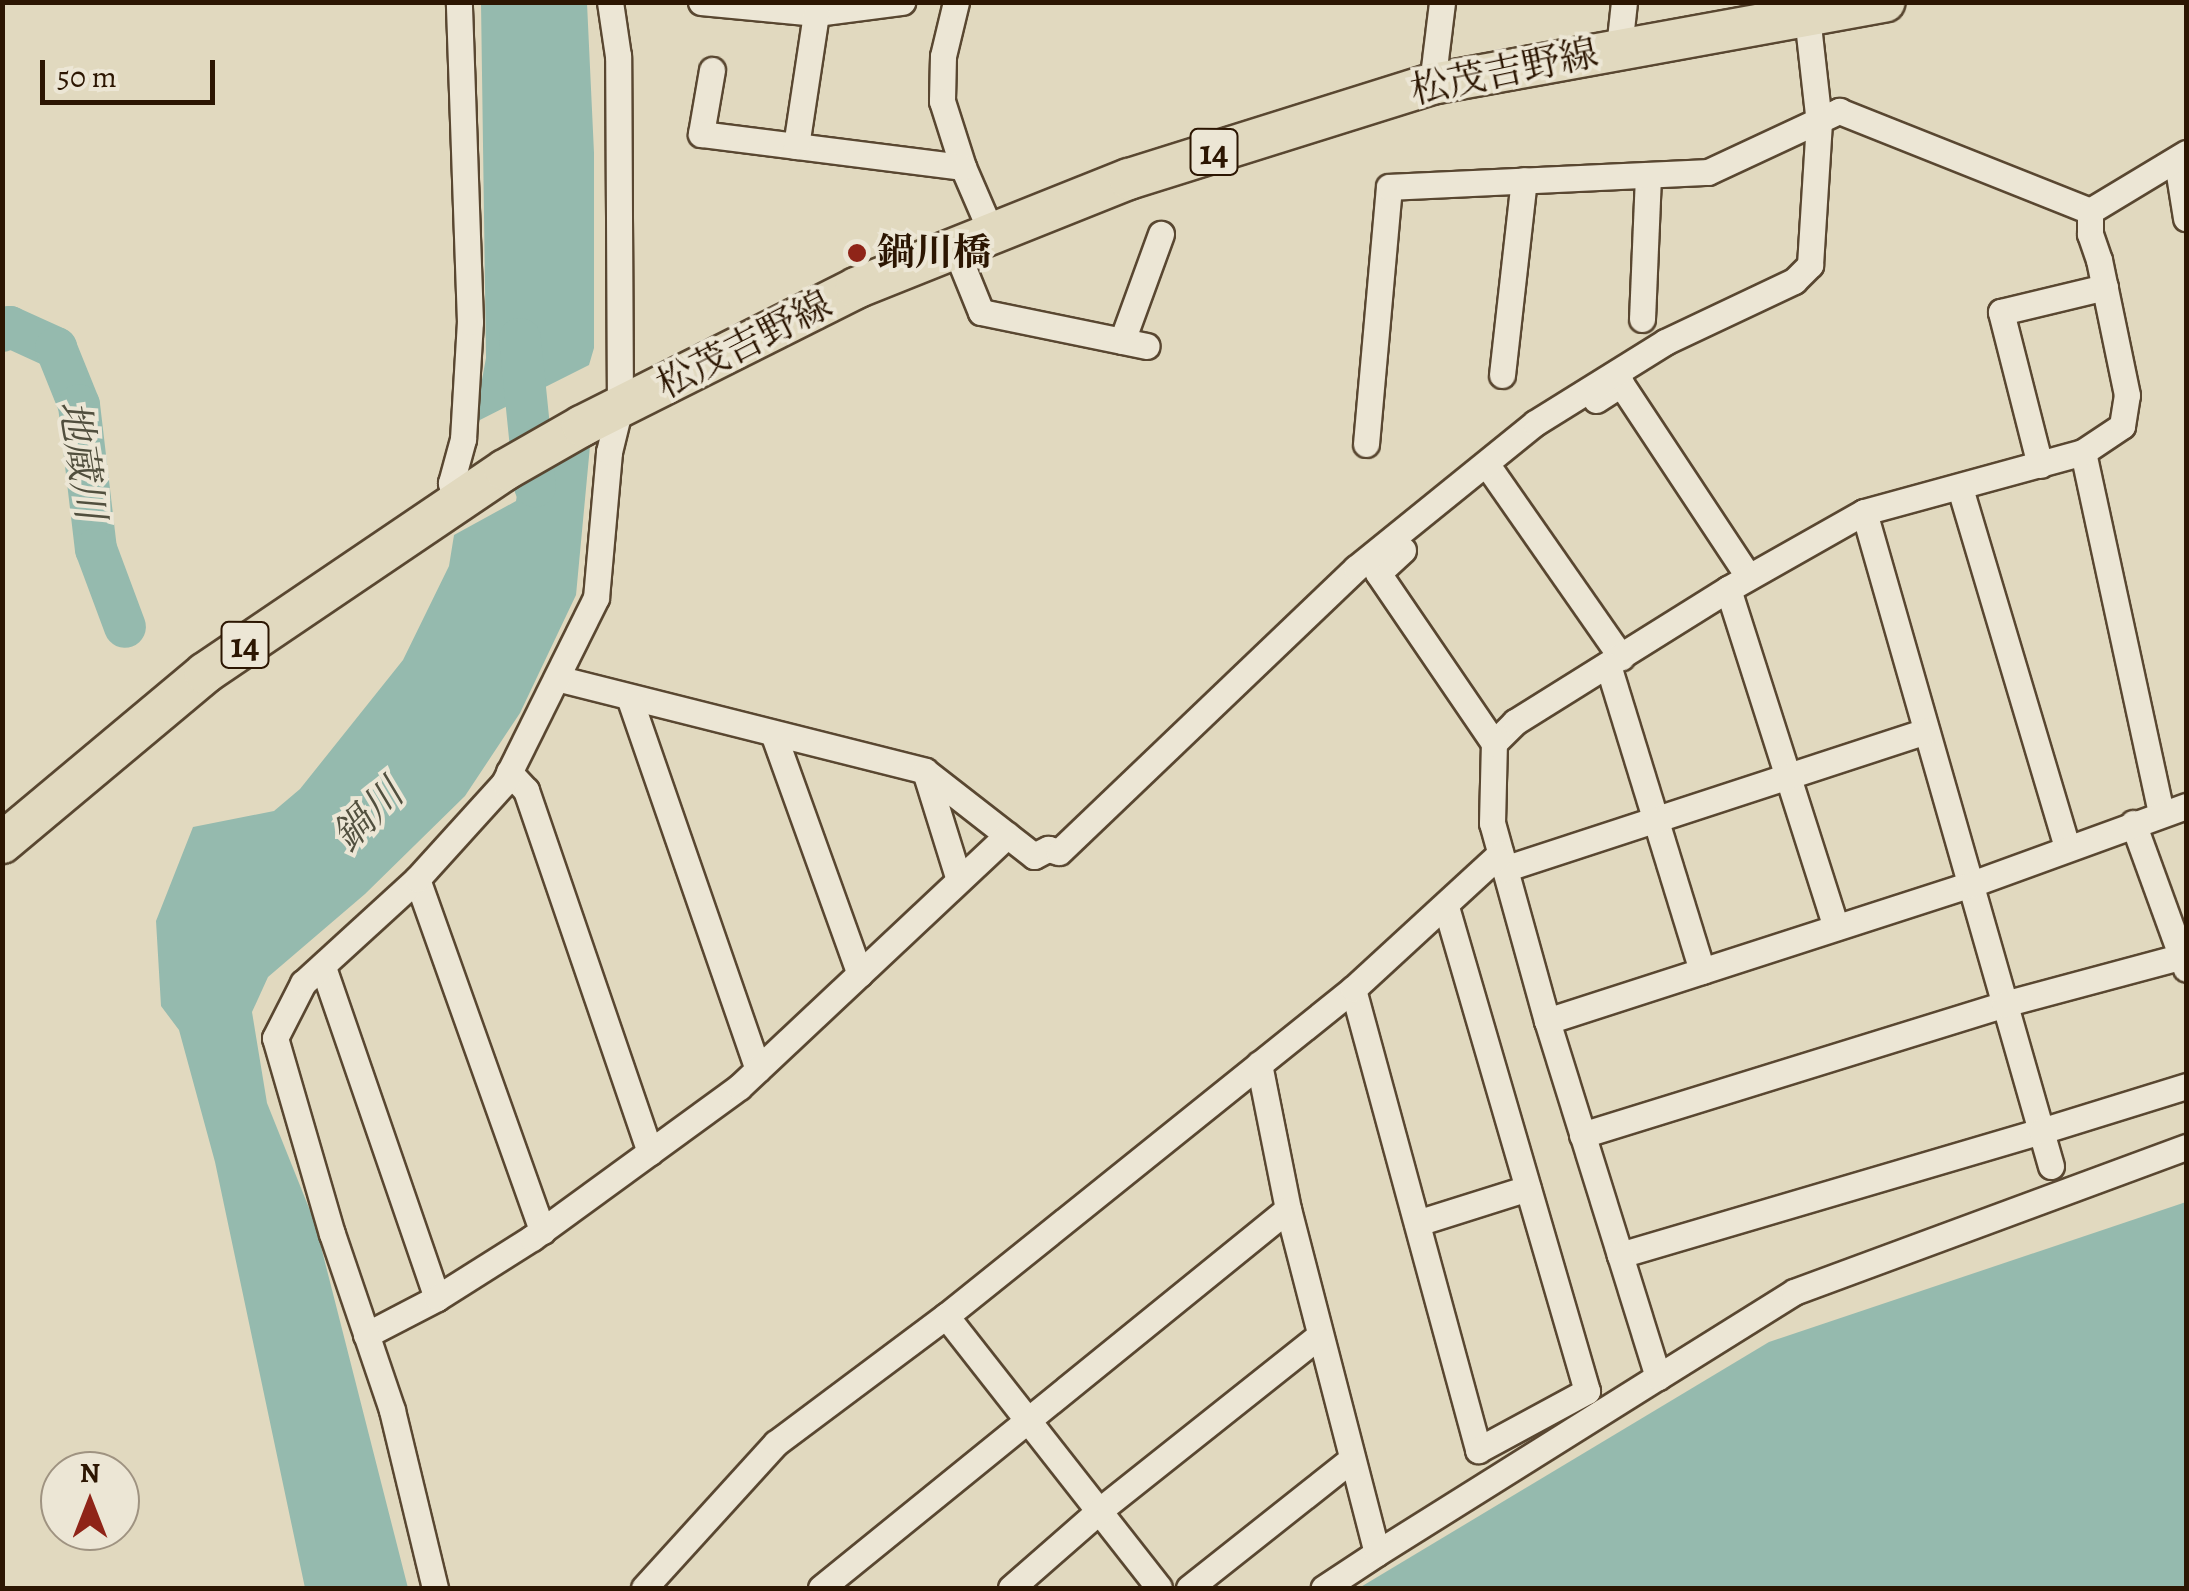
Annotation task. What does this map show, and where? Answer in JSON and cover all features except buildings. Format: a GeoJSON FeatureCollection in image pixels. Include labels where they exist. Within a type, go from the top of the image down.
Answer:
{"type":"FeatureCollection","features":[{"type":"Feature","properties":{"kind":"main road","name":"松茂吉野線"},"geometry":{"type":"LineString","coordinates":[[2,843],[205,673],[506,470],[582,426],[856,288],[1130,179],[1432,84],[1884,2]]}},
{"type":"Feature","properties":{"kind":"street"},"geometry":{"type":"LineString","coordinates":[[456,503],[450,483],[463,439],[470,322],[459,2]]}},
{"type":"Feature","properties":{"kind":"street"},"geometry":{"type":"LineString","coordinates":[[435,1588],[392,1410],[275,1038],[303,983],[417,880],[509,772],[560,679],[600,582],[610,452],[620,407],[620,110],[612,11],[636,2]]}},
{"type":"Feature","properties":{"kind":"street"},"geometry":{"type":"LineString","coordinates":[[701,2],[816,13],[900,3]]}},
{"type":"Feature","properties":{"kind":"street"},"geometry":{"type":"LineString","coordinates":[[956,2],[943,56],[942,101],[963,167],[981,312],[1134,344],[1161,234]]}},
{"type":"Feature","properties":{"kind":"street"},"geometry":{"type":"LineString","coordinates":[[1432,84],[1442,2]]}},
{"type":"Feature","properties":{"kind":"street"},"geometry":{"type":"LineString","coordinates":[[1619,48],[1624,2]]}},
{"type":"Feature","properties":{"kind":"street"},"geometry":{"type":"LineString","coordinates":[[796,146],[816,13]]}},
{"type":"Feature","properties":{"kind":"street"},"geometry":{"type":"LineString","coordinates":[[560,679],[925,772],[1034,856],[1048,848],[1060,852],[1356,568],[1535,423],[1664,342],[1794,281],[1810,264],[1819,123],[1808,16]]}},
{"type":"Feature","properties":{"kind":"street"},"geometry":{"type":"LineString","coordinates":[[712,70],[701,134],[963,167]]}},
{"type":"Feature","properties":{"kind":"street"},"geometry":{"type":"LineString","coordinates":[[1366,444],[1389,187],[1708,172],[1839,111],[2090,210],[2183,161],[2186,218]]}},
{"type":"Feature","properties":{"kind":"street"},"geometry":{"type":"LineString","coordinates":[[1642,319],[1648,174]]}},
{"type":"Feature","properties":{"kind":"street"},"geometry":{"type":"LineString","coordinates":[[1502,375],[1524,180]]}},
{"type":"Feature","properties":{"kind":"street"},"geometry":{"type":"LineString","coordinates":[[1494,743],[1515,722],[1738,583],[1864,512],[2082,452],[2122,426],[2127,396],[2105,286],[2090,234],[2090,210]]}},
{"type":"Feature","properties":{"kind":"street"},"geometry":{"type":"LineString","coordinates":[[2040,464],[2001,312],[2105,286]]}},
{"type":"Feature","properties":{"kind":"street"},"geometry":{"type":"LineString","coordinates":[[1658,1377],[1547,1021],[1502,862],[1492,823],[1494,743],[1378,572],[1492,472],[1621,384],[1738,583],[1789,778],[1836,927]]}},
{"type":"Feature","properties":{"kind":"street"},"geometry":{"type":"LineString","coordinates":[[2082,452],[2161,813]]}},
{"type":"Feature","properties":{"kind":"street"},"geometry":{"type":"LineString","coordinates":[[1492,472],[1615,661],[1655,817],[1702,971]]}},
{"type":"Feature","properties":{"kind":"street"},"geometry":{"type":"LineString","coordinates":[[1960,488],[2067,848]]}},
{"type":"Feature","properties":{"kind":"street"},"geometry":{"type":"LineString","coordinates":[[1864,512],[2051,1166]]}},
{"type":"Feature","properties":{"kind":"street"},"geometry":{"type":"LineString","coordinates":[[629,696],[758,1069]]}},
{"type":"Feature","properties":{"kind":"street"},"geometry":{"type":"LineString","coordinates":[[644,1588],[776,1443],[946,1316],[1352,989],[1502,862],[1789,778],[1926,731]]}},
{"type":"Feature","properties":{"kind":"street"},"geometry":{"type":"LineString","coordinates":[[773,733],[860,974]]}},
{"type":"Feature","properties":{"kind":"street"},"geometry":{"type":"LineString","coordinates":[[509,772],[526,790],[650,1152]]}},
{"type":"Feature","properties":{"kind":"street"},"geometry":{"type":"LineString","coordinates":[[925,772],[959,880]]}},
{"type":"Feature","properties":{"kind":"street"},"geometry":{"type":"LineString","coordinates":[[1547,1021],[1969,885],[2186,806]]}},
{"type":"Feature","properties":{"kind":"street"},"geometry":{"type":"LineString","coordinates":[[1582,1135],[2004,1004],[2185,962],[2133,823]]}},
{"type":"Feature","properties":{"kind":"street"},"geometry":{"type":"LineString","coordinates":[[366,1335],[437,1298],[542,1231],[758,1069],[1006,835]]}},
{"type":"Feature","properties":{"kind":"street"},"geometry":{"type":"LineString","coordinates":[[417,880],[542,1231]]}},
{"type":"Feature","properties":{"kind":"street"},"geometry":{"type":"LineString","coordinates":[[1352,989],[1478,1450],[1586,1391],[1446,906]]}},
{"type":"Feature","properties":{"kind":"street"},"geometry":{"type":"LineString","coordinates":[[324,967],[437,1298]]}},
{"type":"Feature","properties":{"kind":"street"},"geometry":{"type":"LineString","coordinates":[[1260,1064],[1288,1209],[1377,1553]]}},
{"type":"Feature","properties":{"kind":"street"},"geometry":{"type":"LineString","coordinates":[[1620,1256],[2186,1086]]}},
{"type":"Feature","properties":{"kind":"street"},"geometry":{"type":"LineString","coordinates":[[1324,1588],[1794,1292],[2186,1147]]}},
{"type":"Feature","properties":{"kind":"street"},"geometry":{"type":"LineString","coordinates":[[1417,1224],[1528,1188]]}},
{"type":"Feature","properties":{"kind":"street"},"geometry":{"type":"LineString","coordinates":[[821,1588],[1288,1209]]}},
{"type":"Feature","properties":{"kind":"street"},"geometry":{"type":"LineString","coordinates":[[946,1316],[1158,1588]]}},
{"type":"Feature","properties":{"kind":"street"},"geometry":{"type":"LineString","coordinates":[[1012,1588],[1100,1510],[1319,1336]]}},
{"type":"Feature","properties":{"kind":"street"},"geometry":{"type":"LineString","coordinates":[[1189,1588],[1352,1458]]}},
{"type":"Feature","properties":{"kind":"water"},"geometry":{"type":"Polygon","coordinates":[[[481,3],[587,3],[594,153],[594,348],[589,365],[474,423],[486,358],[481,3]]]}},
{"type":"Feature","properties":{"kind":"water"},"geometry":{"type":"Polygon","coordinates":[[[590,446],[576,595],[520,713],[465,796],[365,894],[268,977],[252,1012],[267,1103],[315,1223],[408,1588],[305,1588],[215,1162],[179,1030],[161,1006],[156,921],[193,827],[274,811],[300,789],[403,660],[449,566],[454,535],[516,501],[519,481],[590,446]]]}},
{"type":"Feature","properties":{"kind":"water"},"geometry":{"type":"Polygon","coordinates":[[[2186,1202],[2186,1588],[1359,1588],[1769,1342],[2186,1202]]]}},
{"type":"Feature","properties":{"kind":"waterway","name":"地蔵川"},"geometry":{"type":"LineString","coordinates":[[2,331],[10,327],[56,348],[79,405],[96,549],[125,627]]}},
{"type":"Feature","properties":{"kind":"waterway","name":"鍋川"},"geometry":{"type":"LineString","coordinates":[[520,339],[535,486]]}},
{"type":"Feature","properties":{"kind":"place","name":"鍋川橋"},"geometry":{"type":"Point","coordinates":[857,253]}}]}
